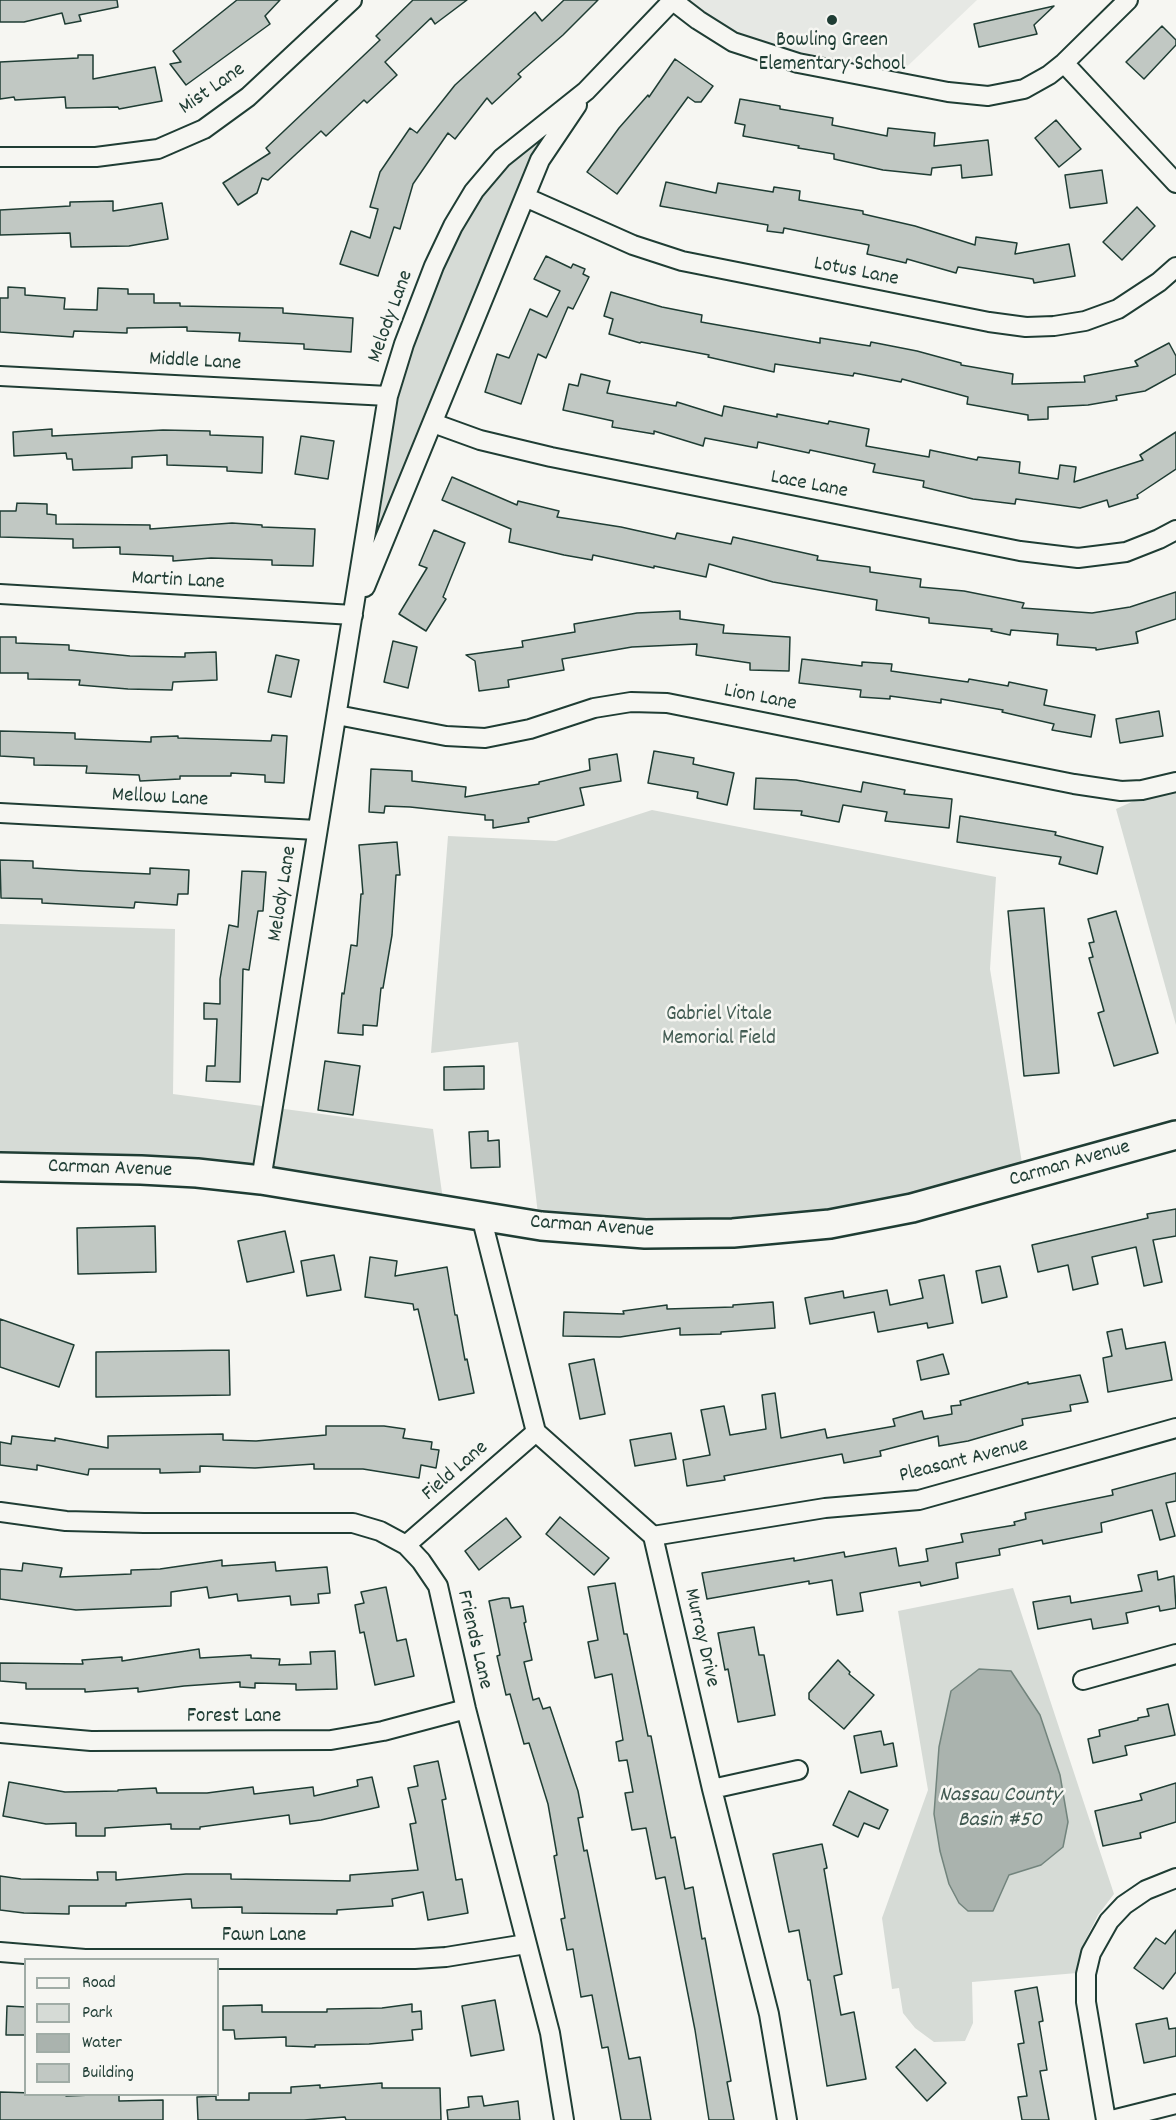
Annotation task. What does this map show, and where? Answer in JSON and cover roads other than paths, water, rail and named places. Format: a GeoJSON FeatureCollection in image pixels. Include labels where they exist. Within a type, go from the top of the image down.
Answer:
{"type":"FeatureCollection","features":[{"type":"Feature","properties":{"kind":"main road","name":"Carman Avenue"},"geometry":{"type":"LineString","coordinates":[[0,1167],[141,1170],[261,1180],[541,1226],[645,1234],[733,1233],[830,1224],[912,1208],[1176,1135]]}},
{"type":"Feature","properties":{"kind":"street","name":"Mist Lane"},"geometry":{"type":"LineString","coordinates":[[0,157],[96,157],[158,148],[204,129],[248,97],[352,0]]}},
{"type":"Feature","properties":{"kind":"street"},"geometry":{"type":"LineString","coordinates":[[672,0],[733,42],[798,63],[948,92],[988,96],[1024,89],[1049,75],[1128,0]]}},
{"type":"Feature","properties":{"kind":"street","name":"Melody Lane"},"geometry":{"type":"LineString","coordinates":[[261,1180],[388,396],[404,344],[434,266],[453,226],[474,191],[502,158],[586,91],[672,0]]}},
{"type":"Feature","properties":{"kind":"street"},"geometry":{"type":"LineString","coordinates":[[1064,63],[1176,183]]}},
{"type":"Feature","properties":{"kind":"street","name":"Melody Lane"},"geometry":{"type":"LineString","coordinates":[[353,615],[540,160],[586,91]]}},
{"type":"Feature","properties":{"kind":"street","name":"Lotus Lane"},"geometry":{"type":"LineString","coordinates":[[525,197],[633,245],[682,261],[944,314],[1026,327],[1054,326],[1085,321],[1118,309],[1159,282],[1176,267]]}},
{"type":"Feature","properties":{"kind":"street","name":"Middle Lane"},"geometry":{"type":"LineString","coordinates":[[0,376],[388,396]]}},
{"type":"Feature","properties":{"kind":"street","name":"Lace Lane"},"geometry":{"type":"LineString","coordinates":[[433,423],[480,440],[551,458],[1020,552],[1078,558],[1107,555],[1126,552],[1176,530]]}},
{"type":"Feature","properties":{"kind":"street","name":"Martin Lane"},"geometry":{"type":"LineString","coordinates":[[0,594],[353,615]]}},
{"type":"Feature","properties":{"kind":"street","name":"Lion Lane"},"geometry":{"type":"LineString","coordinates":[[337,715],[446,736],[485,738],[530,729],[594,708],[631,702],[667,703],[1074,784],[1121,791],[1142,790],[1176,782]]}},
{"type":"Feature","properties":{"kind":"street","name":"Mellow Lane"},"geometry":{"type":"LineString","coordinates":[[0,813],[317,830]]}},
{"type":"Feature","properties":{"kind":"street"},"geometry":{"type":"LineString","coordinates":[[481,1216],[536,1432],[653,1536]]}},
{"type":"Feature","properties":{"kind":"street","name":"Pleasant Avenue"},"geometry":{"type":"LineString","coordinates":[[653,1536],[825,1508],[919,1500],[1176,1428]]}},
{"type":"Feature","properties":{"kind":"street","name":"Field Lane"},"geometry":{"type":"LineString","coordinates":[[406,1545],[536,1432]]}},
{"type":"Feature","properties":{"kind":"street","name":"Friends Lane"},"geometry":{"type":"LineString","coordinates":[[0,1512],[66,1521],[353,1523],[380,1531],[406,1545],[421,1561],[438,1586],[466,1709],[550,2033],[564,2120]]}},
{"type":"Feature","properties":{"kind":"street","name":"Murray Drive"},"geometry":{"type":"LineString","coordinates":[[653,1536],[712,1789],[769,2014],[787,2120]]}},
{"type":"Feature","properties":{"kind":"street"},"geometry":{"type":"LineString","coordinates":[[1083,1680],[1176,1654]]}},
{"type":"Feature","properties":{"kind":"street","name":"Forest Lane"},"geometry":{"type":"LineString","coordinates":[[0,1733],[91,1741],[331,1740],[383,1731],[466,1709]]}},
{"type":"Feature","properties":{"kind":"street"},"geometry":{"type":"LineString","coordinates":[[712,1789],[798,1770]]}},
{"type":"Feature","properties":{"kind":"street"},"geometry":{"type":"LineString","coordinates":[[1106,2120],[1086,2002],[1086,1974],[1091,1953],[1109,1921],[1124,1905],[1146,1890],[1176,1878]]}},
{"type":"Feature","properties":{"kind":"street","name":"Fawn Lane"},"geometry":{"type":"LineString","coordinates":[[219,1959],[415,1959],[446,1957],[526,1944]]}},
{"type":"Feature","properties":{"kind":"street","name":"Fawn Lane"},"geometry":{"type":"LineString","coordinates":[[0,1952],[73,1958]]}},
{"type":"Feature","properties":{"kind":"street"},"geometry":{"type":"LineString","coordinates":[[1112,2120],[1176,2104]]}},
{"type":"Feature","properties":{"kind":"water","name":"Nassau County Basin #50"},"geometry":{"type":"Polygon","coordinates":[[[979,1669],[1011,1671],[1040,1715],[1060,1775],[1068,1822],[1063,1847],[1041,1865],[1009,1875],[993,1911],[968,1911],[959,1903],[949,1884],[940,1851],[934,1814],[939,1747],[951,1691],[979,1669]]]}},
{"type":"Feature","properties":{"kind":"place","name":"Bowling Green Elementary School"},"geometry":{"type":"Point","coordinates":[832,20]}},
{"type":"Feature","properties":{"kind":"park label","name":"Gabriel Vitale Memorial Field"},"geometry":{"type":"Point","coordinates":[719,1028]}}]}
